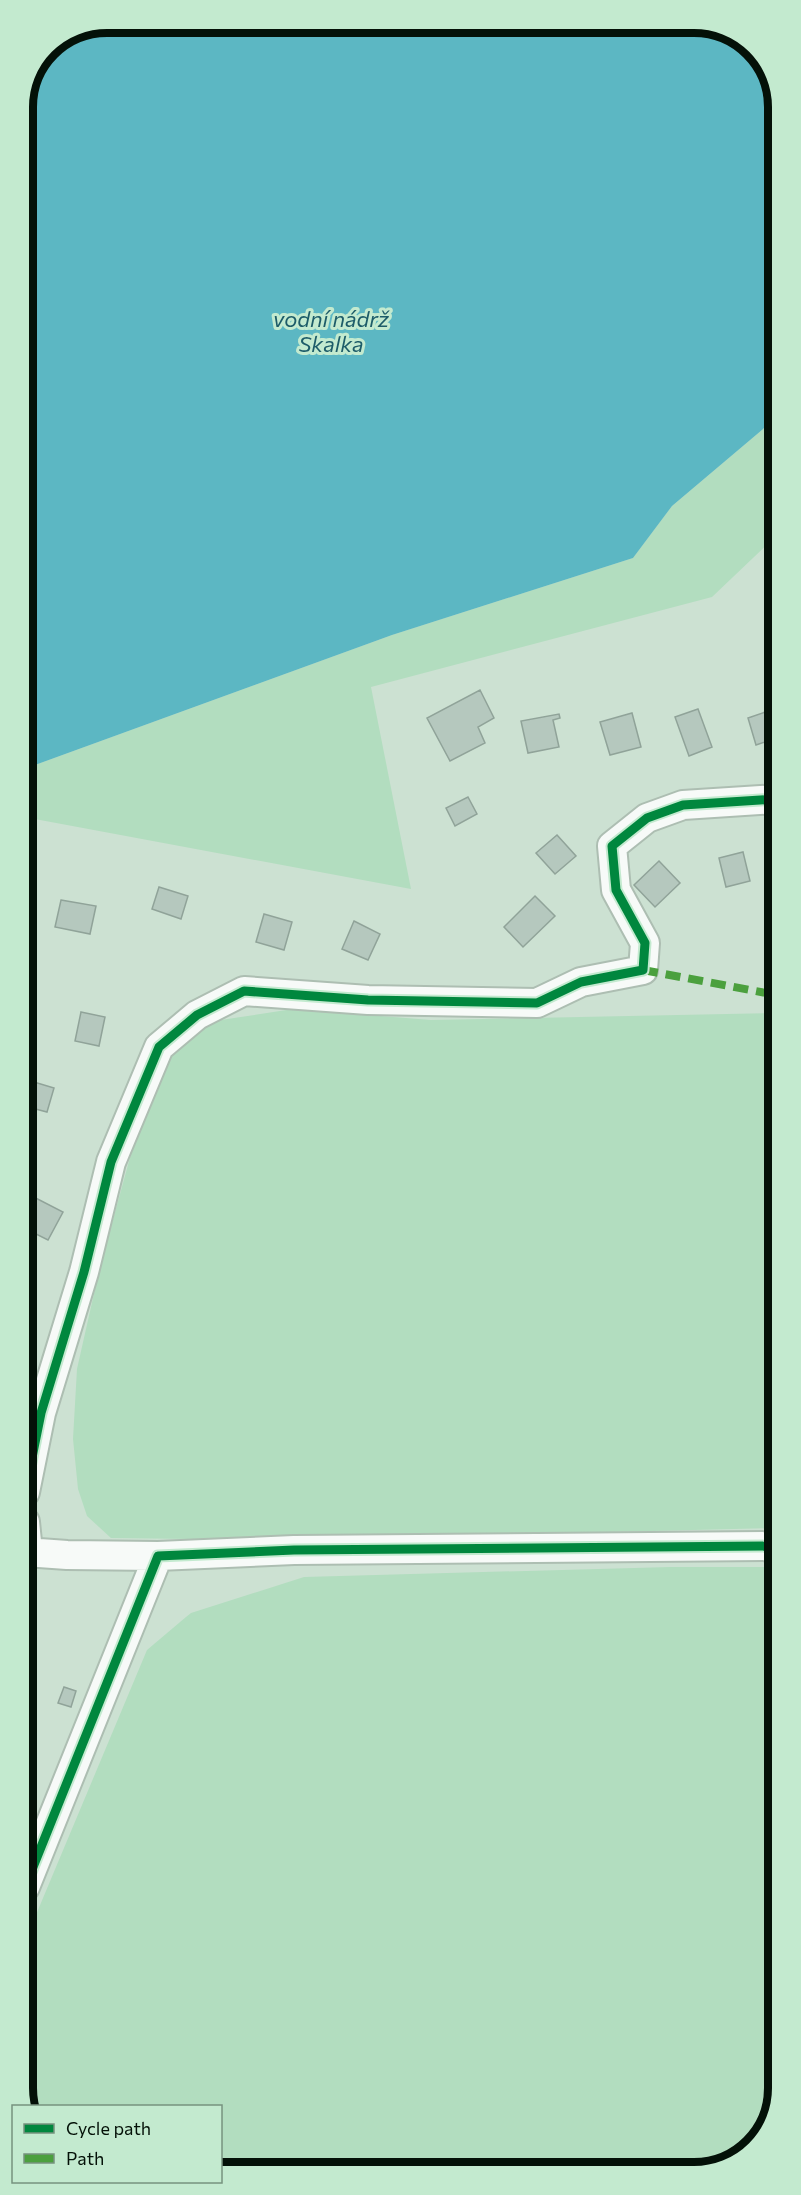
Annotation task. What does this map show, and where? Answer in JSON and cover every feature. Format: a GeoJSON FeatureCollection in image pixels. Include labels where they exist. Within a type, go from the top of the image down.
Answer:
{"type":"FeatureCollection","features":[{"type":"Feature","properties":{"kind":"street"},"geometry":{"type":"LineString","coordinates":[[33,1452],[41,1413],[84,1272],[111,1162],[159,1047],[198,1015],[244,991],[368,1000],[537,1003],[581,982],[643,970],[645,944],[616,891],[612,846],[647,818],[683,805],[768,800]]}},
{"type":"Feature","properties":{"kind":"street"},"geometry":{"type":"LineString","coordinates":[[33,1552],[158,1556],[294,1550],[768,1546]]}},
{"type":"Feature","properties":{"kind":"street"},"geometry":{"type":"LineString","coordinates":[[33,1867],[158,1556]]}},
{"type":"Feature","properties":{"kind":"green space"},"geometry":{"type":"Polygon","coordinates":[[[768,425],[768,544],[712,597],[371,687],[411,889],[33,819],[33,766],[392,635],[633,558],[672,506],[768,425]]]}},
{"type":"Feature","properties":{"kind":"green space"},"geometry":{"type":"Polygon","coordinates":[[[293,1009],[431,1020],[768,1013],[768,1528],[285,1540],[111,1538],[87,1516],[78,1489],[73,1439],[77,1369],[100,1267],[137,1132],[162,1066],[208,1022],[293,1009]]]}},
{"type":"Feature","properties":{"kind":"green space"},"geometry":{"type":"Polygon","coordinates":[[[670,1567],[768,1567],[768,2088],[764,2112],[753,2133],[743,2144],[714,2159],[694,2162],[222,2162],[222,2105],[35,2105],[33,2088],[33,1922],[147,1650],[191,1613],[304,1577],[670,1567]]]}},
{"type":"Feature","properties":{"kind":"water","name":"vodní nádrž Skalka"},"geometry":{"type":"Polygon","coordinates":[[[106,33],[699,33],[709,34],[731,43],[743,51],[756,66],[765,87],[768,106],[768,425],[672,506],[633,558],[392,635],[33,766],[33,102],[41,74],[58,51],[70,43],[83,37],[106,33]]]}},
{"type":"Feature","properties":{"kind":"building"},"geometry":{"type":"Polygon","coordinates":[[[480,690],[494,718],[478,727],[485,743],[450,761],[427,718],[480,690]]]}},
{"type":"Feature","properties":{"kind":"building"},"geometry":{"type":"Polygon","coordinates":[[[698,709],[712,747],[689,756],[675,717],[698,709]]]}},
{"type":"Feature","properties":{"kind":"building"},"geometry":{"type":"Polygon","coordinates":[[[768,711],[768,741],[756,745],[748,718],[768,711]]]}},
{"type":"Feature","properties":{"kind":"building"},"geometry":{"type":"Polygon","coordinates":[[[632,713],[641,747],[610,755],[600,722],[632,713]]]}},
{"type":"Feature","properties":{"kind":"building"},"geometry":{"type":"Polygon","coordinates":[[[559,714],[560,718],[553,720],[559,747],[528,753],[521,721],[559,714]]]}},
{"type":"Feature","properties":{"kind":"building"},"geometry":{"type":"Polygon","coordinates":[[[468,797],[477,814],[455,826],[446,808],[468,797]]]}},
{"type":"Feature","properties":{"kind":"building"},"geometry":{"type":"Polygon","coordinates":[[[557,835],[576,856],[555,874],[536,853],[557,835]]]}},
{"type":"Feature","properties":{"kind":"building"},"geometry":{"type":"Polygon","coordinates":[[[743,852],[750,881],[726,887],[719,858],[743,852]]]}},
{"type":"Feature","properties":{"kind":"building"},"geometry":{"type":"Polygon","coordinates":[[[659,861],[680,883],[655,907],[634,885],[659,861]]]}},
{"type":"Feature","properties":{"kind":"building"},"geometry":{"type":"Polygon","coordinates":[[[159,887],[188,896],[181,919],[152,909],[159,887]]]}},
{"type":"Feature","properties":{"kind":"building"},"geometry":{"type":"Polygon","coordinates":[[[535,896],[555,916],[523,947],[504,927],[535,896]]]}},
{"type":"Feature","properties":{"kind":"building"},"geometry":{"type":"Polygon","coordinates":[[[61,900],[96,906],[90,934],[55,927],[61,900]]]}},
{"type":"Feature","properties":{"kind":"building"},"geometry":{"type":"Polygon","coordinates":[[[264,914],[292,922],[284,950],[256,942],[264,914]]]}},
{"type":"Feature","properties":{"kind":"building"},"geometry":{"type":"Polygon","coordinates":[[[354,921],[380,934],[368,960],[342,949],[354,921]]]}},
{"type":"Feature","properties":{"kind":"building"},"geometry":{"type":"Polygon","coordinates":[[[81,1012],[105,1017],[99,1046],[75,1041],[81,1012]]]}},
{"type":"Feature","properties":{"kind":"building"},"geometry":{"type":"Polygon","coordinates":[[[33,1082],[54,1088],[47,1112],[33,1108],[33,1082]]]}},
{"type":"Feature","properties":{"kind":"building"},"geometry":{"type":"Polygon","coordinates":[[[33,1197],[63,1212],[48,1240],[33,1232],[33,1197]]]}},
{"type":"Feature","properties":{"kind":"building"},"geometry":{"type":"Polygon","coordinates":[[[64,1687],[76,1691],[71,1707],[58,1703],[64,1687]]]}},
{"type":"Feature","properties":{"kind":"marked path"},"geometry":{"type":"LineString","coordinates":[[643,970],[768,993]]}},
{"type":"Feature","properties":{"kind":"cycle path"},"geometry":{"type":"LineString","coordinates":[[33,1452],[41,1413],[84,1272],[111,1162],[159,1047],[197,1015],[244,991],[368,1000],[537,1003],[581,982],[643,970],[645,943],[616,890],[612,846],[647,818],[683,805],[768,800]]}},
{"type":"Feature","properties":{"kind":"cycle path"},"geometry":{"type":"LineString","coordinates":[[33,1867],[158,1556],[294,1550],[768,1546]]}}]}
